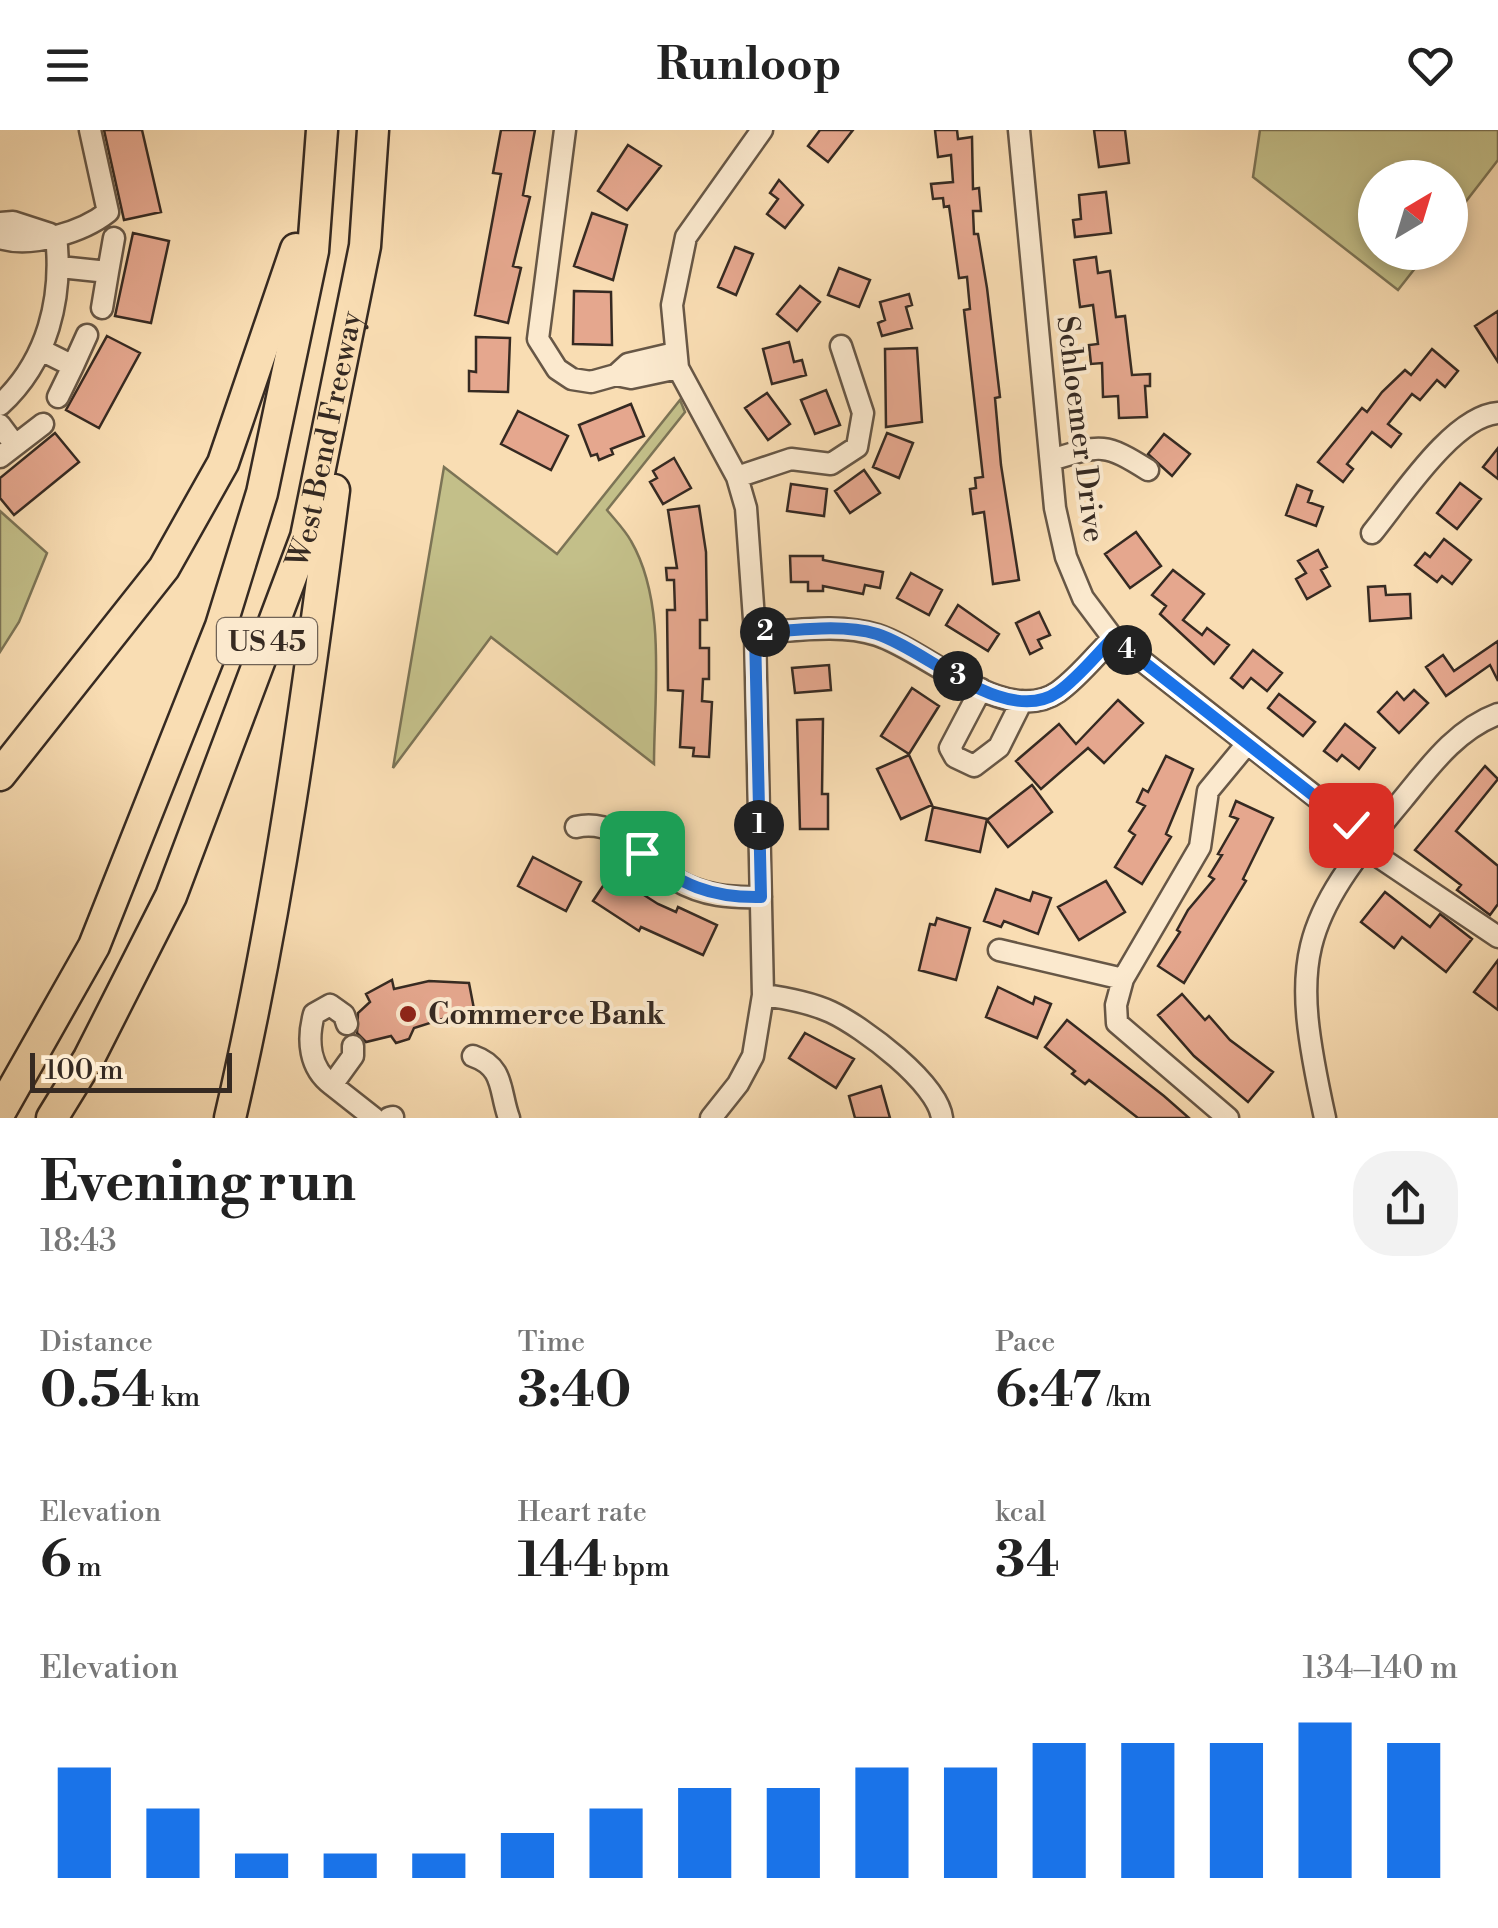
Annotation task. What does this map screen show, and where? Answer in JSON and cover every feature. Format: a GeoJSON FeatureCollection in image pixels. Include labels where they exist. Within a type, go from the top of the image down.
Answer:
{"type":"FeatureCollection","features":[{"type":"Feature","properties":{"kind":"highway","name":"West Bend Freeway"},"geometry":{"type":"LineString","coordinates":[[52,1118],[89,1058],[171,896],[306,537],[366,246],[373,130]]}},
{"type":"Feature","properties":{"kind":"highway","name":"West Bend Freeway"},"geometry":{"type":"LineString","coordinates":[[0,1112],[94,946],[221,626],[262,493],[313,251],[322,137]]}},
{"type":"Feature","properties":{"kind":"highway"},"geometry":{"type":"LineString","coordinates":[[0,775],[164,568],[223,463],[294,258],[322,137]]}},
{"type":"Feature","properties":{"kind":"highway"},"geometry":{"type":"LineString","coordinates":[[230,1118],[248,1039],[315,635],[366,246]]}},
{"type":"Feature","properties":{"kind":"street"},"geometry":{"type":"LineString","coordinates":[[0,238],[22,241],[56,236],[108,212],[90,130]]}},
{"type":"Feature","properties":{"kind":"street"},"geometry":{"type":"LineString","coordinates":[[565,130],[538,339],[557,369],[572,379],[591,382],[616,375],[628,364],[676,360]]}},
{"type":"Feature","properties":{"kind":"street"},"geometry":{"type":"LineString","coordinates":[[711,1118],[753,1056],[762,995],[755,633],[746,508],[737,476],[676,360],[672,305],[686,237],[762,130]]}},
{"type":"Feature","properties":{"kind":"street","name":"Schloemer Drive"},"geometry":{"type":"LineString","coordinates":[[1018,130],[1052,460],[1066,557],[1083,598],[1113,638],[1382,858],[1498,937]]}},
{"type":"Feature","properties":{"kind":"street"},"geometry":{"type":"LineString","coordinates":[[0,223],[13,222],[56,236]]}},
{"type":"Feature","properties":{"kind":"street"},"geometry":{"type":"LineString","coordinates":[[0,404],[14,392],[41,350],[52,320],[60,268],[56,236]]}},
{"type":"Feature","properties":{"kind":"street"},"geometry":{"type":"LineString","coordinates":[[102,308],[114,238]]}},
{"type":"Feature","properties":{"kind":"street"},"geometry":{"type":"LineString","coordinates":[[60,268],[108,272]]}},
{"type":"Feature","properties":{"kind":"street"},"geometry":{"type":"LineString","coordinates":[[58,398],[87,336]]}},
{"type":"Feature","properties":{"kind":"street"},"geometry":{"type":"LineString","coordinates":[[737,476],[791,459],[832,464],[857,447],[863,413],[841,346]]}},
{"type":"Feature","properties":{"kind":"street"},"geometry":{"type":"LineString","coordinates":[[41,350],[72,366]]}},
{"type":"Feature","properties":{"kind":"street"},"geometry":{"type":"LineString","coordinates":[[1372,534],[1459,429],[1486,414],[1498,413]]}},
{"type":"Feature","properties":{"kind":"street"},"geometry":{"type":"LineString","coordinates":[[0,425],[8,451],[43,424]]}},
{"type":"Feature","properties":{"kind":"street"},"geometry":{"type":"LineString","coordinates":[[1052,460],[1098,445],[1114,448],[1148,470]]}},
{"type":"Feature","properties":{"kind":"street"},"geometry":{"type":"LineString","coordinates":[[755,633],[836,629],[872,633],[906,645],[999,698],[1022,701],[1057,693],[1113,638]]}},
{"type":"Feature","properties":{"kind":"street"},"geometry":{"type":"LineString","coordinates":[[980,689],[950,748],[954,757],[974,766],[999,747],[1022,701]]}},
{"type":"Feature","properties":{"kind":"street"},"geometry":{"type":"LineString","coordinates":[[1325,1118],[1306,1030],[1304,982],[1313,933],[1323,908],[1367,842],[1442,751],[1498,714]]}},
{"type":"Feature","properties":{"kind":"street"},"geometry":{"type":"LineString","coordinates":[[1228,1118],[1118,1024],[1116,1005],[1123,979],[1200,846],[1208,791],[1246,744]]}},
{"type":"Feature","properties":{"kind":"street"},"geometry":{"type":"LineString","coordinates":[[576,827],[608,827],[677,881],[699,891],[761,897]]}},
{"type":"Feature","properties":{"kind":"street"},"geometry":{"type":"LineString","coordinates":[[999,950],[1123,979]]}},
{"type":"Feature","properties":{"kind":"street"},"geometry":{"type":"LineString","coordinates":[[762,995],[814,1005],[852,1023],[922,1081],[938,1100],[942,1118]]}},
{"type":"Feature","properties":{"kind":"street"},"geometry":{"type":"LineString","coordinates":[[347,1024],[344,1015],[330,1005],[314,1014],[310,1026],[314,1065],[332,1085],[361,1095],[385,1118]]}},
{"type":"Feature","properties":{"kind":"street"},"geometry":{"type":"LineString","coordinates":[[332,1085],[353,1056],[353,1046]]}},
{"type":"Feature","properties":{"kind":"street"},"geometry":{"type":"LineString","coordinates":[[473,1056],[495,1068],[501,1104]]}},
{"type":"Feature","properties":{"kind":"shaded area"},"geometry":{"type":"Polygon","coordinates":[[[1260,130],[1498,130],[1498,160],[1468,199],[1468,160],[1358,160],[1358,259],[1253,177],[1260,130]]]}},
{"type":"Feature","properties":{"kind":"shaded area"},"geometry":{"type":"Polygon","coordinates":[[[1372,270],[1414,270],[1398,290],[1372,270]]]}},
{"type":"Feature","properties":{"kind":"shaded area"},"geometry":{"type":"Polygon","coordinates":[[[680,400],[685,412],[607,510],[631,541],[650,592],[656,649],[654,764],[491,637],[393,768],[444,467],[557,554],[680,400]]]}},
{"type":"Feature","properties":{"kind":"shaded area"},"geometry":{"type":"Polygon","coordinates":[[[0,511],[47,553],[19,622],[0,652],[0,511]]]}},
{"type":"Feature","properties":{"kind":"building"},"geometry":{"type":"Polygon","coordinates":[[[104,130],[142,130],[161,212],[124,220],[104,130]]]}},
{"type":"Feature","properties":{"kind":"building"},"geometry":{"type":"Polygon","coordinates":[[[501,130],[535,130],[523,195],[530,197],[513,266],[521,268],[508,323],[475,315],[501,174],[493,173],[501,130]]]}},
{"type":"Feature","properties":{"kind":"building"},"geometry":{"type":"Polygon","coordinates":[[[820,130],[853,130],[828,162],[808,146],[820,130]]]}},
{"type":"Feature","properties":{"kind":"building"},"geometry":{"type":"Polygon","coordinates":[[[935,130],[957,130],[958,139],[972,137],[973,189],[979,188],[981,211],[973,211],[974,234],[978,234],[987,288],[1000,397],[995,398],[1001,465],[1019,580],[993,584],[984,512],[973,514],[970,489],[976,488],[975,478],[983,477],[964,310],[970,309],[967,277],[959,278],[949,206],[944,207],[943,198],[933,199],[931,184],[953,182],[951,155],[938,157],[935,130]]]}},
{"type":"Feature","properties":{"kind":"building"},"geometry":{"type":"Polygon","coordinates":[[[1094,130],[1125,130],[1129,163],[1099,167],[1094,130]]]}},
{"type":"Feature","properties":{"kind":"building"},"geometry":{"type":"Polygon","coordinates":[[[628,145],[661,166],[627,210],[598,191],[628,145]]]}},
{"type":"Feature","properties":{"kind":"building"},"geometry":{"type":"Polygon","coordinates":[[[779,180],[803,205],[785,228],[767,214],[778,199],[770,193],[779,180]]]}},
{"type":"Feature","properties":{"kind":"building"},"geometry":{"type":"Polygon","coordinates":[[[1106,192],[1111,233],[1075,237],[1073,220],[1081,219],[1079,195],[1106,192]]]}},
{"type":"Feature","properties":{"kind":"building"},"geometry":{"type":"Polygon","coordinates":[[[592,213],[627,225],[613,280],[574,266],[592,213]]]}},
{"type":"Feature","properties":{"kind":"building"},"geometry":{"type":"Polygon","coordinates":[[[133,233],[169,241],[151,323],[115,316],[133,233]]]}},
{"type":"Feature","properties":{"kind":"building"},"geometry":{"type":"Polygon","coordinates":[[[735,247],[753,254],[736,295],[718,287],[735,247]]]}},
{"type":"Feature","properties":{"kind":"building"},"geometry":{"type":"Polygon","coordinates":[[[1096,257],[1098,273],[1110,271],[1116,317],[1125,316],[1132,375],[1150,374],[1150,386],[1145,386],[1147,417],[1119,418],[1118,396],[1103,397],[1102,363],[1091,364],[1089,345],[1098,344],[1093,305],[1080,307],[1074,260],[1096,257]]]}},
{"type":"Feature","properties":{"kind":"building"},"geometry":{"type":"Polygon","coordinates":[[[839,268],[870,280],[859,307],[828,295],[839,268]]]}},
{"type":"Feature","properties":{"kind":"building"},"geometry":{"type":"Polygon","coordinates":[[[800,286],[820,302],[797,331],[777,314],[800,286]]]}},
{"type":"Feature","properties":{"kind":"building"},"geometry":{"type":"Polygon","coordinates":[[[574,291],[611,292],[612,345],[573,344],[574,291]]]}},
{"type":"Feature","properties":{"kind":"building"},"geometry":{"type":"Polygon","coordinates":[[[909,294],[912,305],[906,307],[912,328],[882,336],[878,323],[885,320],[880,302],[909,294]]]}},
{"type":"Feature","properties":{"kind":"building"},"geometry":{"type":"Polygon","coordinates":[[[1498,311],[1498,362],[1475,326],[1498,311]]]}},
{"type":"Feature","properties":{"kind":"building"},"geometry":{"type":"Polygon","coordinates":[[[107,336],[140,353],[99,428],[66,410],[107,336]]]}},
{"type":"Feature","properties":{"kind":"building"},"geometry":{"type":"Polygon","coordinates":[[[476,337],[510,338],[508,392],[469,391],[469,371],[476,372],[476,337]]]}},
{"type":"Feature","properties":{"kind":"building"},"geometry":{"type":"Polygon","coordinates":[[[789,342],[794,362],[802,360],[806,375],[772,384],[763,349],[789,342]]]}},
{"type":"Feature","properties":{"kind":"building"},"geometry":{"type":"Polygon","coordinates":[[[917,348],[922,422],[886,427],[885,349],[917,348]]]}},
{"type":"Feature","properties":{"kind":"building"},"geometry":{"type":"Polygon","coordinates":[[[1432,349],[1458,371],[1445,387],[1437,380],[1420,400],[1412,394],[1388,424],[1401,434],[1391,447],[1372,432],[1347,464],[1353,469],[1343,482],[1318,462],[1362,408],[1367,412],[1405,370],[1411,375],[1432,349]]]}},
{"type":"Feature","properties":{"kind":"building"},"geometry":{"type":"Polygon","coordinates":[[[826,390],[840,425],[815,434],[801,400],[826,390]]]}},
{"type":"Feature","properties":{"kind":"building"},"geometry":{"type":"Polygon","coordinates":[[[767,393],[790,424],[768,440],[745,408],[767,393]]]}},
{"type":"Feature","properties":{"kind":"building"},"geometry":{"type":"Polygon","coordinates":[[[631,404],[644,436],[611,449],[613,454],[599,460],[597,454],[591,456],[579,425],[631,404]]]}},
{"type":"Feature","properties":{"kind":"building"},"geometry":{"type":"Polygon","coordinates":[[[518,411],[568,436],[551,470],[501,444],[518,411]]]}},
{"type":"Feature","properties":{"kind":"building"},"geometry":{"type":"Polygon","coordinates":[[[55,433],[79,462],[14,515],[0,498],[0,478],[55,433]]]}},
{"type":"Feature","properties":{"kind":"building"},"geometry":{"type":"Polygon","coordinates":[[[887,433],[913,443],[899,478],[873,467],[887,433]]]}},
{"type":"Feature","properties":{"kind":"building"},"geometry":{"type":"Polygon","coordinates":[[[1164,434],[1190,454],[1172,476],[1148,454],[1164,434]]]}},
{"type":"Feature","properties":{"kind":"building"},"geometry":{"type":"Polygon","coordinates":[[[1498,448],[1498,479],[1483,467],[1498,448]]]}},
{"type":"Feature","properties":{"kind":"building"},"geometry":{"type":"Polygon","coordinates":[[[674,458],[691,488],[663,504],[650,482],[657,478],[653,471],[674,458]]]}},
{"type":"Feature","properties":{"kind":"building"},"geometry":{"type":"Polygon","coordinates":[[[864,470],[880,493],[850,513],[835,491],[864,470]]]}},
{"type":"Feature","properties":{"kind":"building"},"geometry":{"type":"Polygon","coordinates":[[[1460,483],[1481,499],[1457,529],[1437,513],[1460,483]]]}},
{"type":"Feature","properties":{"kind":"building"},"geometry":{"type":"Polygon","coordinates":[[[791,484],[827,489],[824,516],[787,511],[791,484]]]}},
{"type":"Feature","properties":{"kind":"building"},"geometry":{"type":"Polygon","coordinates":[[[1297,485],[1312,491],[1308,502],[1323,507],[1316,526],[1286,515],[1297,485]]]}},
{"type":"Feature","properties":{"kind":"building"},"geometry":{"type":"Polygon","coordinates":[[[699,506],[706,552],[707,620],[700,620],[700,648],[709,648],[709,679],[703,679],[702,701],[712,702],[709,757],[693,756],[694,748],[680,747],[683,691],[668,690],[667,610],[675,610],[674,580],[667,580],[666,568],[677,568],[668,510],[699,506]]]}},
{"type":"Feature","properties":{"kind":"building"},"geometry":{"type":"Polygon","coordinates":[[[1136,532],[1161,566],[1130,588],[1105,554],[1136,532]]]}},
{"type":"Feature","properties":{"kind":"building"},"geometry":{"type":"Polygon","coordinates":[[[1444,539],[1471,560],[1452,584],[1442,576],[1437,582],[1415,565],[1425,553],[1430,557],[1444,539]]]}},
{"type":"Feature","properties":{"kind":"building"},"geometry":{"type":"Polygon","coordinates":[[[1318,550],[1327,567],[1321,570],[1330,586],[1307,599],[1296,579],[1306,573],[1298,561],[1318,550]]]}},
{"type":"Feature","properties":{"kind":"building"},"geometry":{"type":"Polygon","coordinates":[[[790,556],[823,556],[823,560],[883,572],[880,588],[865,585],[863,594],[823,586],[823,591],[808,591],[808,582],[791,582],[790,556]]]}},
{"type":"Feature","properties":{"kind":"building"},"geometry":{"type":"Polygon","coordinates":[[[1173,570],[1204,594],[1183,620],[1202,635],[1207,628],[1229,645],[1214,664],[1160,614],[1166,606],[1152,595],[1173,570]]]}},
{"type":"Feature","properties":{"kind":"building"},"geometry":{"type":"Polygon","coordinates":[[[911,573],[942,590],[929,615],[897,598],[911,573]]]}},
{"type":"Feature","properties":{"kind":"building"},"geometry":{"type":"Polygon","coordinates":[[[1385,586],[1386,595],[1410,594],[1411,618],[1370,621],[1368,587],[1385,586]]]}},
{"type":"Feature","properties":{"kind":"building"},"geometry":{"type":"Polygon","coordinates":[[[958,605],[999,634],[988,651],[946,625],[958,605]]]}},
{"type":"Feature","properties":{"kind":"building"},"geometry":{"type":"Polygon","coordinates":[[[1039,612],[1050,635],[1038,640],[1042,648],[1030,654],[1016,623],[1039,612]]]}},
{"type":"Feature","properties":{"kind":"building"},"geometry":{"type":"Polygon","coordinates":[[[1498,641],[1498,681],[1490,665],[1446,696],[1426,667],[1443,655],[1454,671],[1498,641]]]}},
{"type":"Feature","properties":{"kind":"building"},"geometry":{"type":"Polygon","coordinates":[[[1253,650],[1282,673],[1267,691],[1251,678],[1243,688],[1231,678],[1253,650]]]}},
{"type":"Feature","properties":{"kind":"building"},"geometry":{"type":"Polygon","coordinates":[[[829,665],[831,690],[795,693],[792,668],[829,665]]]}},
{"type":"Feature","properties":{"kind":"building"},"geometry":{"type":"Polygon","coordinates":[[[912,688],[939,706],[909,754],[881,736],[912,688]]]}},
{"type":"Feature","properties":{"kind":"building"},"geometry":{"type":"Polygon","coordinates":[[[1414,690],[1428,703],[1399,733],[1378,712],[1397,692],[1404,700],[1414,690]]]}},
{"type":"Feature","properties":{"kind":"building"},"geometry":{"type":"Polygon","coordinates":[[[1279,694],[1315,722],[1303,736],[1268,708],[1279,694]]]}},
{"type":"Feature","properties":{"kind":"building"},"geometry":{"type":"Polygon","coordinates":[[[1118,700],[1143,723],[1104,763],[1088,748],[1041,789],[1016,761],[1059,724],[1076,744],[1118,700]]]}},
{"type":"Feature","properties":{"kind":"building"},"geometry":{"type":"Polygon","coordinates":[[[823,719],[822,794],[828,794],[828,829],[800,829],[797,720],[823,719]]]}},
{"type":"Feature","properties":{"kind":"building"},"geometry":{"type":"Polygon","coordinates":[[[1345,724],[1375,748],[1359,769],[1342,755],[1337,761],[1324,751],[1345,724]]]}},
{"type":"Feature","properties":{"kind":"building"},"geometry":{"type":"Polygon","coordinates":[[[909,755],[932,805],[901,819],[877,769],[909,755]]]}},
{"type":"Feature","properties":{"kind":"building"},"geometry":{"type":"Polygon","coordinates":[[[1166,756],[1193,769],[1166,834],[1171,837],[1142,884],[1115,867],[1135,835],[1129,831],[1145,806],[1137,802],[1143,789],[1148,792],[1166,756]]]}},
{"type":"Feature","properties":{"kind":"building"},"geometry":{"type":"Polygon","coordinates":[[[1485,766],[1498,779],[1456,831],[1498,866],[1498,904],[1490,915],[1457,890],[1461,885],[1415,850],[1485,766]]]}},
{"type":"Feature","properties":{"kind":"building"},"geometry":{"type":"Polygon","coordinates":[[[1032,785],[1052,812],[1008,847],[987,820],[1032,785]]]}},
{"type":"Feature","properties":{"kind":"building"},"geometry":{"type":"Polygon","coordinates":[[[1236,801],[1273,818],[1243,879],[1246,881],[1184,983],[1158,966],[1180,932],[1177,930],[1188,910],[1214,879],[1209,876],[1238,819],[1230,816],[1236,801]]]}},
{"type":"Feature","properties":{"kind":"building"},"geometry":{"type":"Polygon","coordinates":[[[933,807],[987,819],[980,852],[926,840],[933,807]]]}},
{"type":"Feature","properties":{"kind":"building"},"geometry":{"type":"Polygon","coordinates":[[[533,857],[581,882],[566,911],[518,886],[533,857]]]}},
{"type":"Feature","properties":{"kind":"building"},"geometry":{"type":"Polygon","coordinates":[[[611,874],[658,904],[676,912],[678,907],[717,925],[703,955],[641,927],[639,931],[593,901],[611,874]]]}},
{"type":"Feature","properties":{"kind":"building"},"geometry":{"type":"Polygon","coordinates":[[[1106,881],[1125,912],[1079,940],[1058,907],[1106,881]]]}},
{"type":"Feature","properties":{"kind":"building"},"geometry":{"type":"Polygon","coordinates":[[[996,889],[1030,901],[1033,892],[1051,898],[1038,934],[1004,921],[1001,927],[984,921],[996,889]]]}},
{"type":"Feature","properties":{"kind":"building"},"geometry":{"type":"Polygon","coordinates":[[[1385,892],[1430,927],[1440,914],[1472,939],[1446,972],[1402,937],[1394,948],[1361,922],[1385,892]]]}},
{"type":"Feature","properties":{"kind":"building"},"geometry":{"type":"Polygon","coordinates":[[[937,918],[970,928],[956,980],[919,970],[930,924],[935,925],[937,918]]]}},
{"type":"Feature","properties":{"kind":"building"},"geometry":{"type":"Polygon","coordinates":[[[1498,960],[1498,1010],[1474,992],[1498,960]]]}},
{"type":"Feature","properties":{"kind":"building","name":"Commerce Bank"},"geometry":{"type":"Polygon","coordinates":[[[392,980],[394,989],[429,981],[469,983],[474,1009],[414,1028],[409,1039],[396,1043],[391,1036],[366,1042],[357,1033],[358,1013],[370,1002],[366,994],[392,980]]]}},
{"type":"Feature","properties":{"kind":"building"},"geometry":{"type":"Polygon","coordinates":[[[998,987],[1033,1004],[1035,997],[1051,1004],[1037,1038],[986,1017],[998,987]]]}},
{"type":"Feature","properties":{"kind":"building"},"geometry":{"type":"Polygon","coordinates":[[[1182,994],[1205,1020],[1209,1016],[1230,1040],[1273,1072],[1248,1102],[1194,1056],[1158,1015],[1182,994]]]}},
{"type":"Feature","properties":{"kind":"building"},"geometry":{"type":"Polygon","coordinates":[[[1067,1020],[1189,1118],[1138,1118],[1089,1080],[1085,1084],[1072,1074],[1075,1071],[1045,1047],[1067,1020]]]}},
{"type":"Feature","properties":{"kind":"building"},"geometry":{"type":"Polygon","coordinates":[[[805,1033],[854,1059],[836,1088],[789,1058],[805,1033]]]}},
{"type":"Feature","properties":{"kind":"building"},"geometry":{"type":"Polygon","coordinates":[[[881,1086],[890,1118],[855,1118],[849,1096],[881,1086]]]}},
{"type":"Feature","properties":{"kind":"place","name":"Commerce Bank"},"geometry":{"type":"Point","coordinates":[408,1014]}},
{"type":"Feature","properties":{"kind":"route"},"geometry":{"type":"LineString","coordinates":[[642,853],[677,881],[699,891],[734,898],[761,897],[755,633],[836,629],[872,633],[906,645],[999,698],[1022,701],[1057,693],[1113,638],[1351,825]]}}]}
